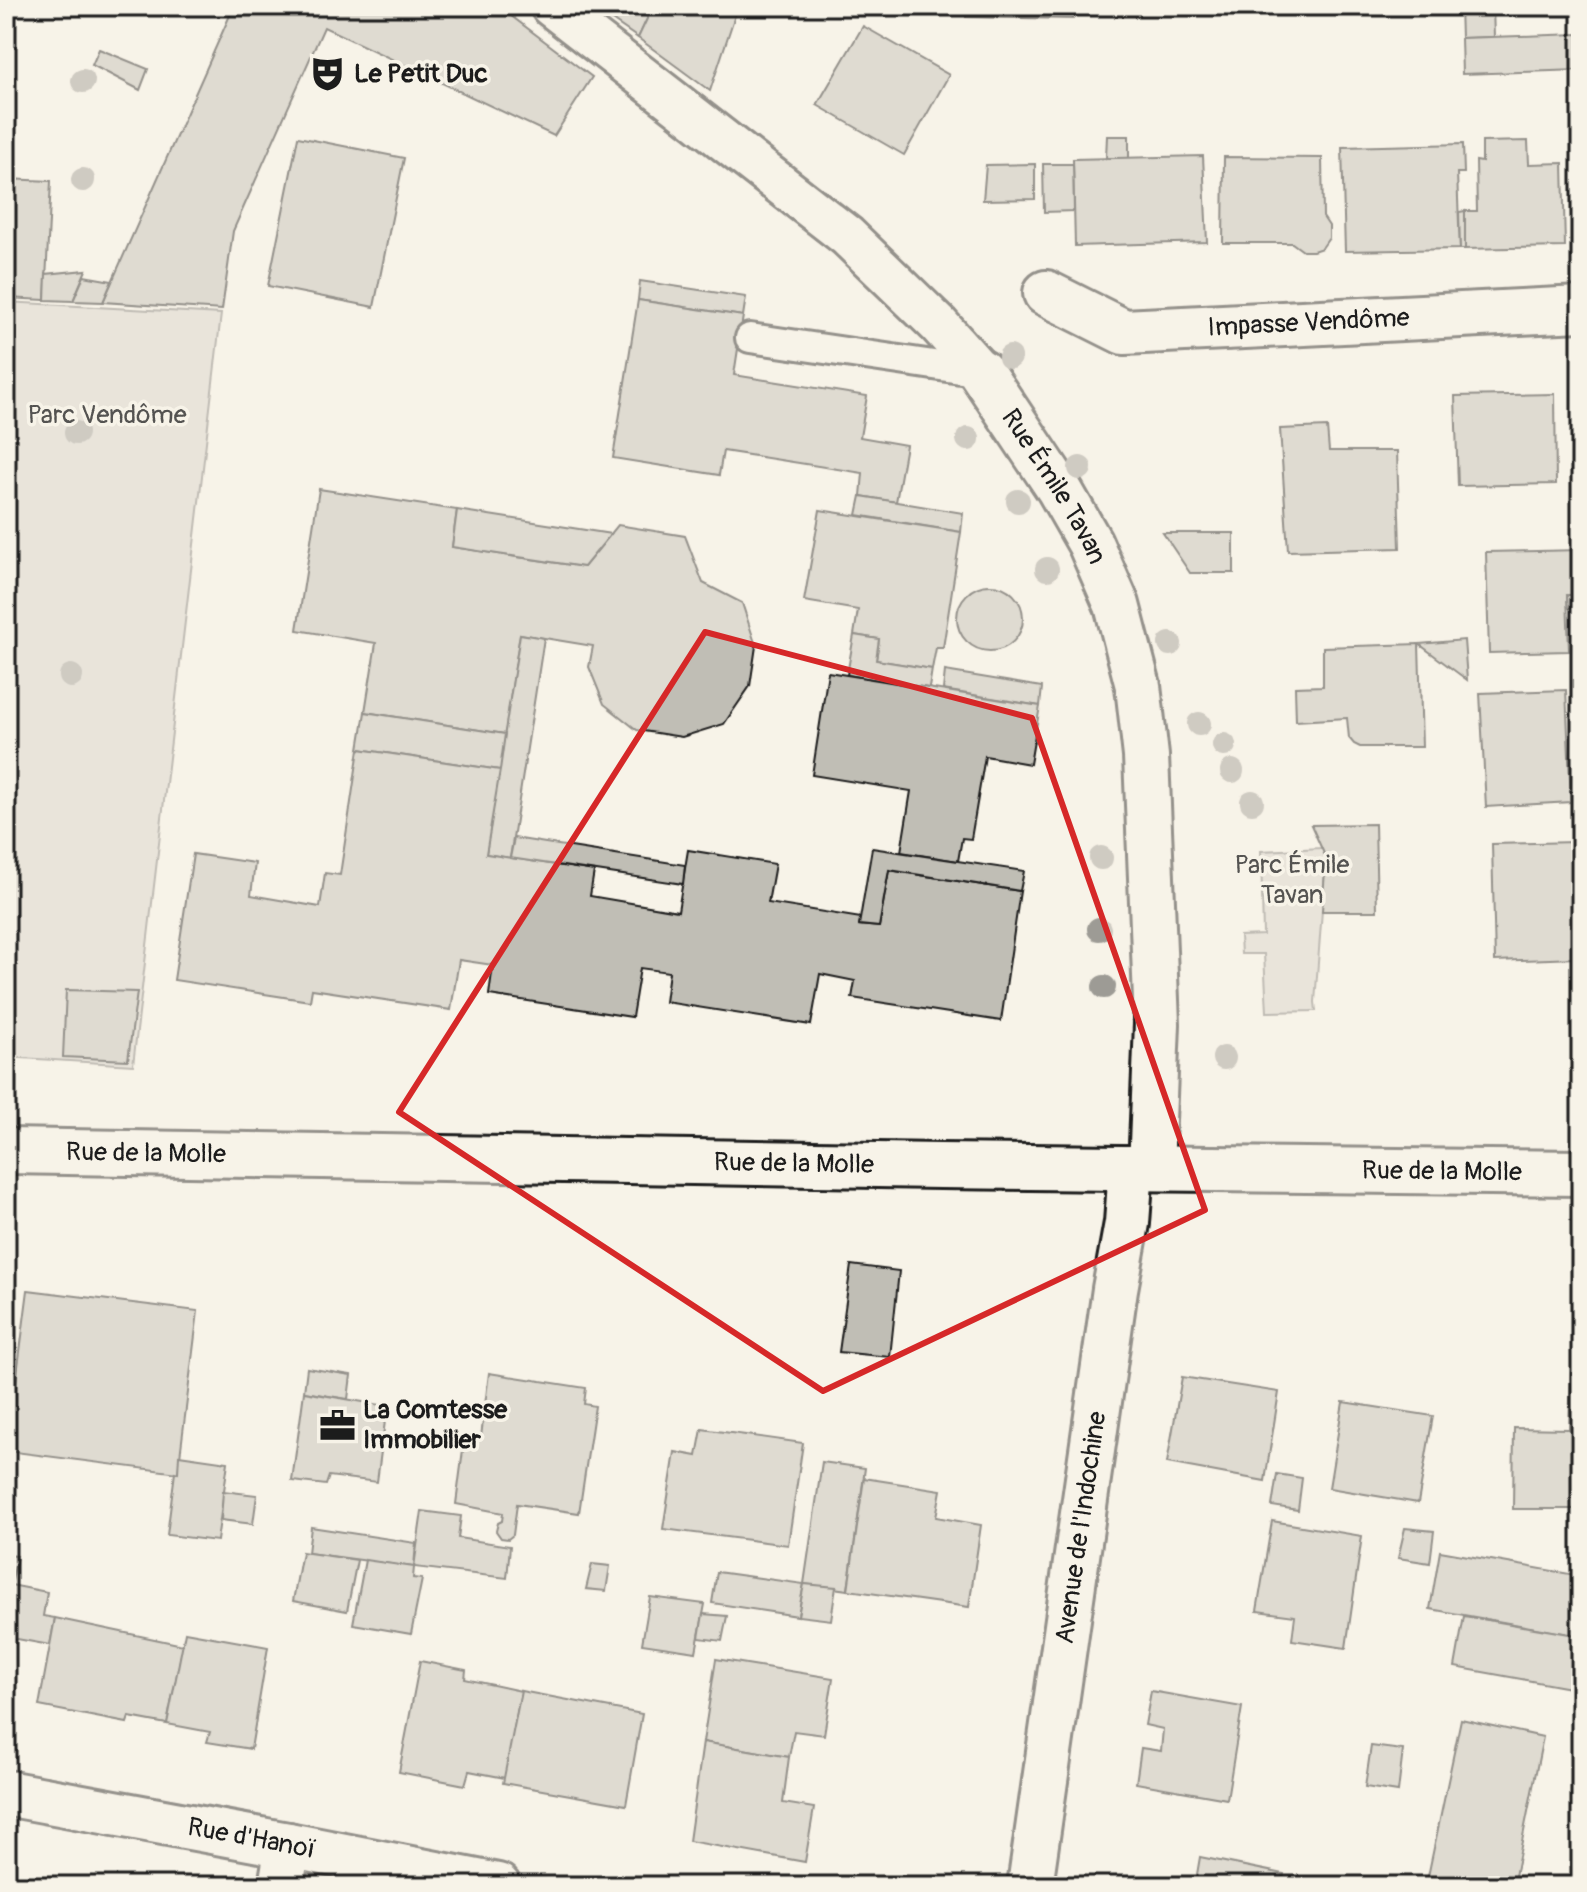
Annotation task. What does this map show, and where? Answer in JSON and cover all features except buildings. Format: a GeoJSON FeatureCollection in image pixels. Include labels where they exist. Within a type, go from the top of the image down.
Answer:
{"type":"FeatureCollection","features":[{"type":"Feature","properties":{"kind":"street","name":"Rue Émile Tavan"},"geometry":{"type":"LineString","coordinates":[[551,6],[847,236],[939,325],[981,372],[1059,489],[1090,543],[1117,605],[1138,686],[1146,756],[1157,1024],[1141,1168]]}},
{"type":"Feature","properties":{"kind":"street","name":"Impasse Vendôme"},"geometry":{"type":"LineString","coordinates":[[1046,293],[1124,332],[1581,309]]}},
{"type":"Feature","properties":{"kind":"street","name":"Rue de la Molle"},"geometry":{"type":"LineString","coordinates":[[6,1151],[1581,1173]]}},
{"type":"Feature","properties":{"kind":"street","name":"Avenue de l'Indochine"},"geometry":{"type":"LineString","coordinates":[[1030,1886],[1115,1289],[1141,1168]]}},
{"type":"Feature","properties":{"kind":"street","name":"Rue d'Hanoï"},"geometry":{"type":"LineString","coordinates":[[6,1793],[284,1866],[498,1886]]}},
{"type":"Feature","properties":{"kind":"lane"},"geometry":{"type":"LineString","coordinates":[[750,338],[981,372]]}},
{"type":"Feature","properties":{"kind":"highlighted area"},"geometry":{"type":"Polygon","coordinates":[[[705,632],[1032,718],[1205,1210],[823,1391],[399,1112],[705,632]]]}},
{"type":"Feature","properties":{"kind":"green space","name":"Parc Vendôme"},"geometry":{"type":"Polygon","coordinates":[[[6,302],[221,314],[133,1065],[6,1057],[6,302]]]}},
{"type":"Feature","properties":{"kind":"green space","name":"Parc Émile Tavan"},"geometry":{"type":"Polygon","coordinates":[[[1322,848],[1326,858],[1316,1011],[1267,1012],[1264,954],[1241,954],[1240,936],[1263,935],[1261,851],[1322,848]]]}},
{"type":"Feature","properties":{"kind":"place","name":"Le Petit Duc"},"geometry":{"type":"Point","coordinates":[328,74]}},
{"type":"Feature","properties":{"kind":"place","name":"La Comtesse Immobilier"},"geometry":{"type":"Point","coordinates":[337,1425]}}]}
